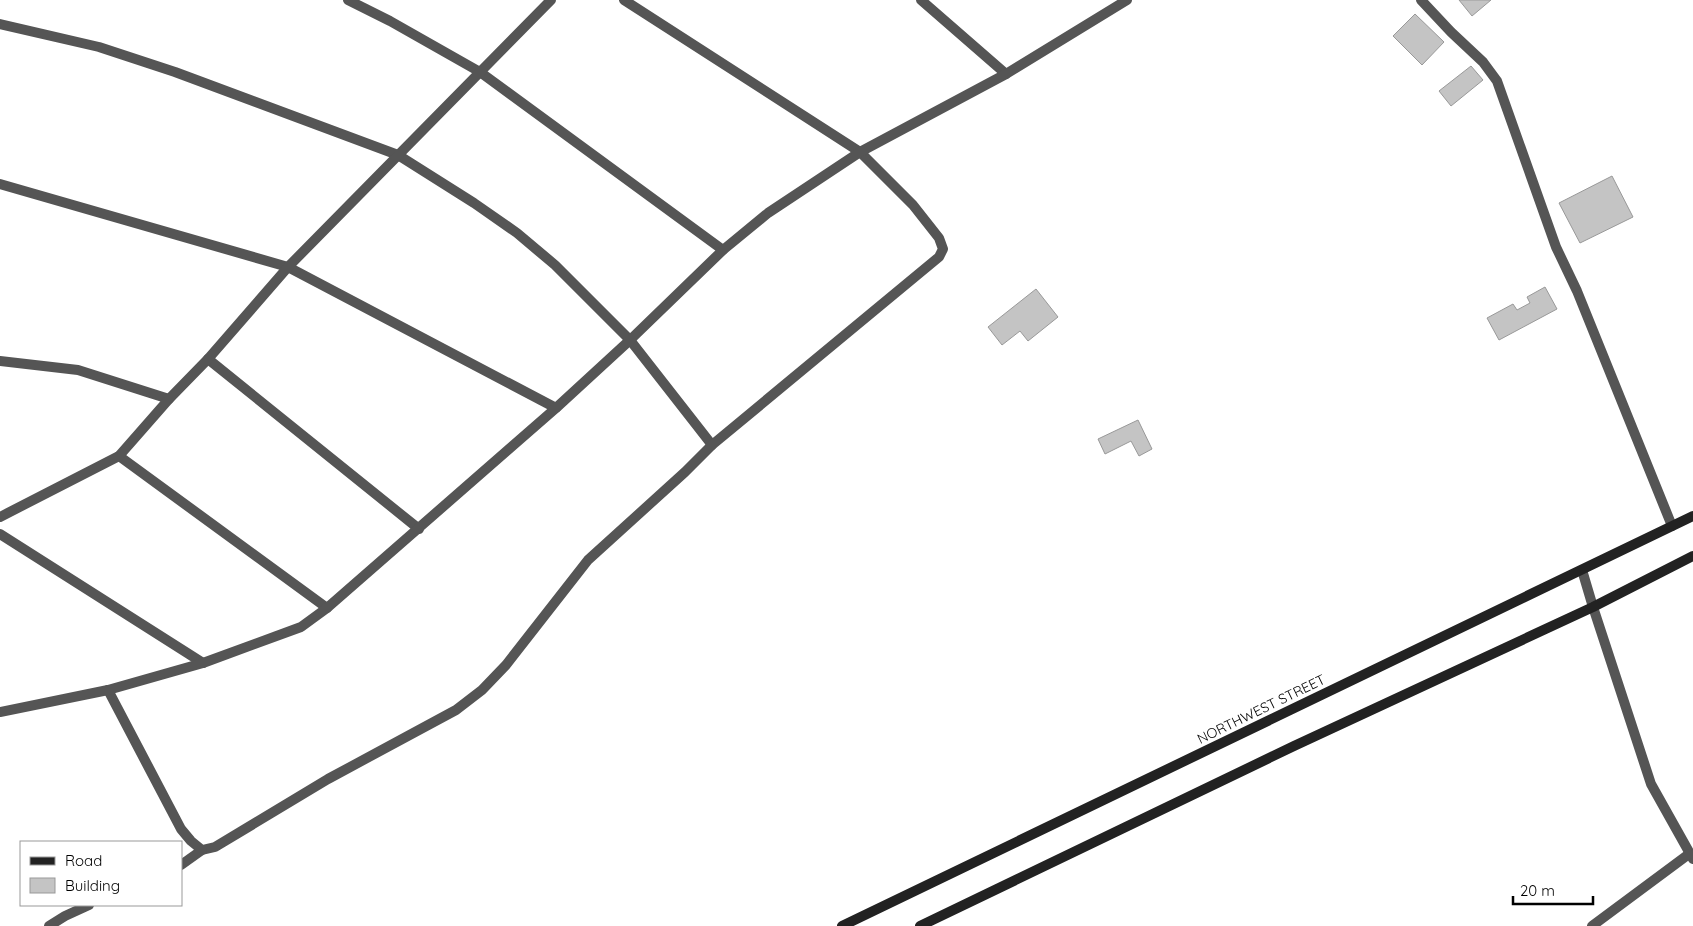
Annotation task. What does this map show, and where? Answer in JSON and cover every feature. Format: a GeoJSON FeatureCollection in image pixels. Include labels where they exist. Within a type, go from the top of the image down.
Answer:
{"type":"FeatureCollection","features":[{"type":"Feature","properties":{"kind":"main road","name":"NORTHWEST STREET"},"geometry":{"type":"LineString","coordinates":[[842,926],[1693,516]]}},
{"type":"Feature","properties":{"kind":"main road"},"geometry":{"type":"LineString","coordinates":[[920,926],[1294,746],[1593,607],[1693,556]]}},
{"type":"Feature","properties":{"kind":"street"},"geometry":{"type":"LineString","coordinates":[[348,0],[390,21],[480,72],[723,250]]}},
{"type":"Feature","properties":{"kind":"street"},"geometry":{"type":"LineString","coordinates":[[0,517],[119,456],[169,399],[208,359],[288,266],[551,0]]}},
{"type":"Feature","properties":{"kind":"street"},"geometry":{"type":"LineString","coordinates":[[182,864],[202,850],[215,847],[344,770],[456,710],[482,690],[506,665],[588,560],[712,445],[939,257],[943,249],[939,238],[913,205],[860,152],[624,0]]}},
{"type":"Feature","properties":{"kind":"street"},"geometry":{"type":"LineString","coordinates":[[921,0],[1006,74]]}},
{"type":"Feature","properties":{"kind":"street"},"geometry":{"type":"LineString","coordinates":[[0,712],[108,690],[203,663],[300,626],[327,608],[556,408],[723,250],[768,212],[860,152],[1006,74],[1127,0]]}},
{"type":"Feature","properties":{"kind":"street"},"geometry":{"type":"LineString","coordinates":[[1421,0],[1450,32],[1483,62],[1497,81],[1556,247],[1577,292],[1672,526]]}},
{"type":"Feature","properties":{"kind":"street"},"geometry":{"type":"LineString","coordinates":[[0,24],[99,48],[158,67],[398,155],[518,232],[555,265],[630,340],[712,445]]}},
{"type":"Feature","properties":{"kind":"street"},"geometry":{"type":"LineString","coordinates":[[0,184],[288,266],[556,408]]}},
{"type":"Feature","properties":{"kind":"street"},"geometry":{"type":"LineString","coordinates":[[208,359],[419,529]]}},
{"type":"Feature","properties":{"kind":"street"},"geometry":{"type":"LineString","coordinates":[[0,361],[78,370],[169,399]]}},
{"type":"Feature","properties":{"kind":"street"},"geometry":{"type":"LineString","coordinates":[[119,456],[327,608]]}},
{"type":"Feature","properties":{"kind":"street"},"geometry":{"type":"LineString","coordinates":[[0,534],[203,663]]}},
{"type":"Feature","properties":{"kind":"street"},"geometry":{"type":"LineString","coordinates":[[1582,570],[1651,784],[1691,857],[1592,926]]}},
{"type":"Feature","properties":{"kind":"street"},"geometry":{"type":"LineString","coordinates":[[108,690],[181,829],[202,850]]}},
{"type":"Feature","properties":{"kind":"street"},"geometry":{"type":"LineString","coordinates":[[48,926],[87,906]]}},
{"type":"Feature","properties":{"kind":"building"},"geometry":{"type":"Polygon","coordinates":[[[1459,0],[1491,0],[1472,16],[1459,0]]]}},
{"type":"Feature","properties":{"kind":"building"},"geometry":{"type":"Polygon","coordinates":[[[1415,14],[1444,42],[1422,65],[1393,36],[1415,14]]]}},
{"type":"Feature","properties":{"kind":"building"},"geometry":{"type":"Polygon","coordinates":[[[1471,66],[1483,80],[1451,106],[1439,91],[1471,66]]]}},
{"type":"Feature","properties":{"kind":"building"},"geometry":{"type":"Polygon","coordinates":[[[1612,176],[1633,217],[1580,243],[1559,203],[1612,176]]]}},
{"type":"Feature","properties":{"kind":"building"},"geometry":{"type":"Polygon","coordinates":[[[1545,287],[1557,309],[1499,340],[1487,318],[1513,304],[1517,310],[1530,303],[1527,297],[1545,287]]]}},
{"type":"Feature","properties":{"kind":"building"},"geometry":{"type":"Polygon","coordinates":[[[1036,289],[1058,317],[1028,341],[1020,331],[1002,345],[988,327],[1036,289]]]}},
{"type":"Feature","properties":{"kind":"building"},"geometry":{"type":"Polygon","coordinates":[[[1138,420],[1152,449],[1139,456],[1131,441],[1105,454],[1098,439],[1138,420]]]}}]}
